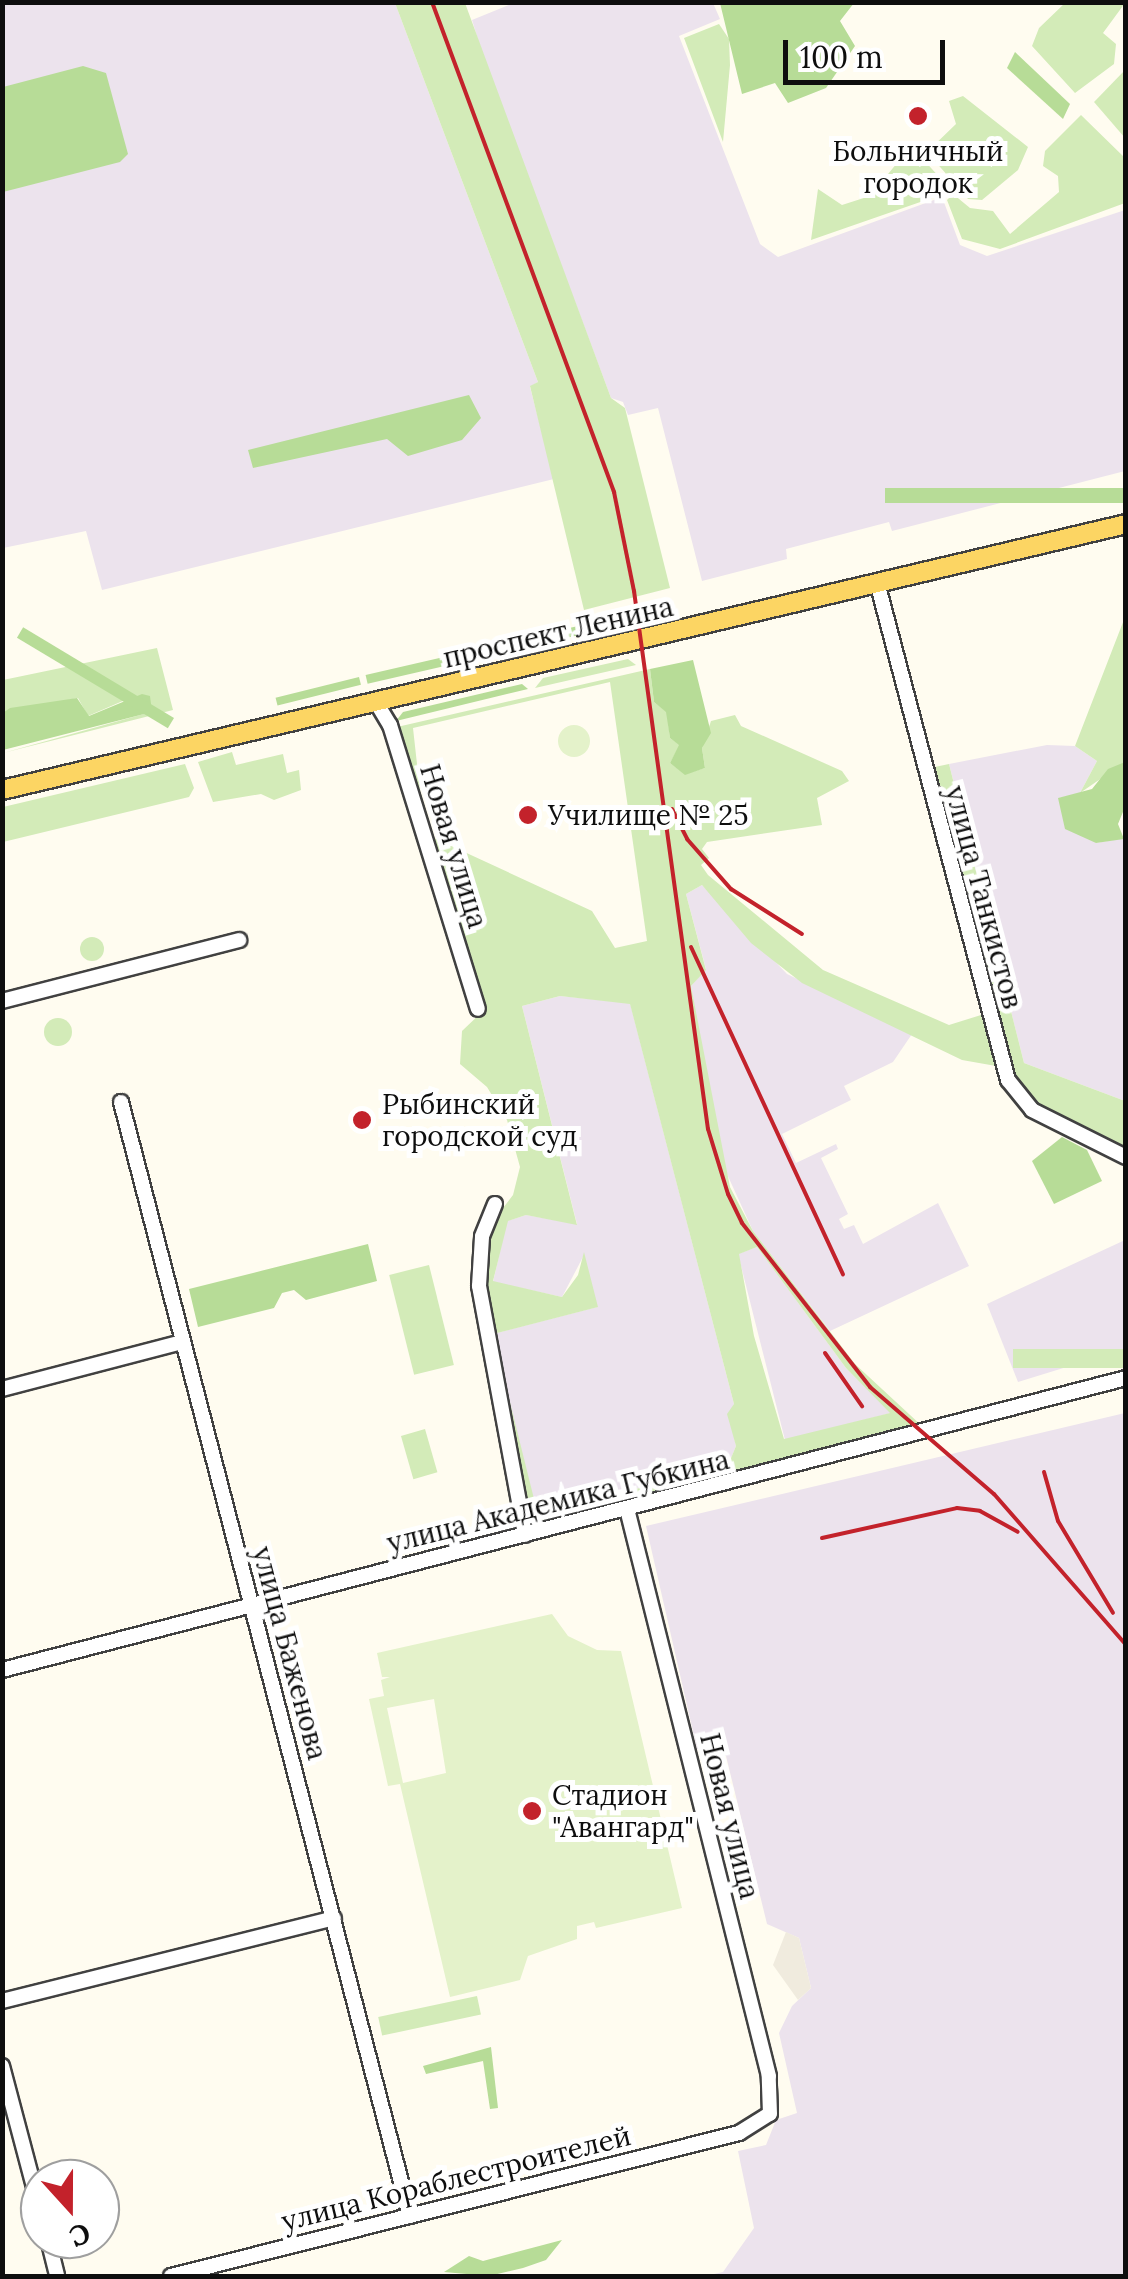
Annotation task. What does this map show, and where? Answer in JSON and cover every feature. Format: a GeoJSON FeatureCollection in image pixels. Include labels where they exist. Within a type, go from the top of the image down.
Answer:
{"type":"FeatureCollection","features":[{"type":"Feature","properties":{"kind":"main road","name":"проспект Ленина"},"geometry":{"type":"LineString","coordinates":[[2,790],[878,586],[1126,524]]}},
{"type":"Feature","properties":{"kind":"street","name":"улица Танкистов"},"geometry":{"type":"LineString","coordinates":[[878,586],[1008,1080],[1032,1110],[1126,1157]]}},
{"type":"Feature","properties":{"kind":"street","name":"Новая улица"},"geometry":{"type":"LineString","coordinates":[[376,702],[390,725],[478,1008]]}},
{"type":"Feature","properties":{"kind":"street"},"geometry":{"type":"LineString","coordinates":[[2,1001],[239,940]]}},
{"type":"Feature","properties":{"kind":"street","name":"улица Баженова"},"geometry":{"type":"LineString","coordinates":[[121,1102],[410,2216]]}},
{"type":"Feature","properties":{"kind":"street"},"geometry":{"type":"LineString","coordinates":[[495,1204],[482,1237],[480,1286],[526,1535]]}},
{"type":"Feature","properties":{"kind":"street"},"geometry":{"type":"LineString","coordinates":[[2,1389],[183,1342]]}},
{"type":"Feature","properties":{"kind":"street","name":"улица Академика Губкина"},"geometry":{"type":"LineString","coordinates":[[2,1670],[1126,1378]]}},
{"type":"Feature","properties":{"kind":"street","name":"Новая улица"},"geometry":{"type":"LineString","coordinates":[[628,1510],[770,2084],[770,2114],[750,2129]]}},
{"type":"Feature","properties":{"kind":"street"},"geometry":{"type":"LineString","coordinates":[[2,2001],[334,1918]]}},
{"type":"Feature","properties":{"kind":"street"},"geometry":{"type":"LineString","coordinates":[[2,2066],[27,2159]]}},
{"type":"Feature","properties":{"kind":"street","name":"улица Кораблестроителей"},"geometry":{"type":"LineString","coordinates":[[172,2276],[750,2129]]}},
{"type":"Feature","properties":{"kind":"shaded area"},"geometry":{"type":"Polygon","coordinates":[[[2,3],[395,3],[538,382],[530,387],[554,479],[102,590],[86,531],[3,548],[2,3]]]}},
{"type":"Feature","properties":{"kind":"shaded area"},"geometry":{"type":"Polygon","coordinates":[[[514,3],[713,3],[720,19],[679,36],[760,244],[778,257],[942,197],[960,245],[987,256],[1125,210],[1125,471],[892,531],[889,522],[786,549],[787,559],[702,581],[658,408],[628,415],[623,402],[611,398],[483,56],[472,20],[514,3]]]}},
{"type":"Feature","properties":{"kind":"shaded area"},"geometry":{"type":"Polygon","coordinates":[[[1047,745],[1075,746],[1097,761],[1080,793],[1059,798],[1096,843],[1125,838],[1125,1101],[1024,1063],[949,764],[1047,745]]]}},
{"type":"Feature","properties":{"kind":"shaded area"},"geometry":{"type":"Polygon","coordinates":[[[702,885],[787,974],[912,1034],[893,1062],[844,1086],[851,1100],[782,1134],[796,1163],[836,1144],[838,1149],[821,1158],[848,1214],[839,1219],[844,1229],[854,1225],[863,1244],[938,1203],[969,1266],[830,1331],[753,1231],[721,1161],[691,986],[706,969],[686,894],[702,885]]]}},
{"type":"Feature","properties":{"kind":"shaded area"},"geometry":{"type":"Polygon","coordinates":[[[560,996],[630,1003],[734,1404],[730,1418],[736,1446],[729,1463],[681,1479],[536,1511],[493,1334],[597,1307],[584,1255],[562,1297],[493,1282],[507,1221],[526,1215],[577,1224],[522,1006],[560,996]]]}},
{"type":"Feature","properties":{"kind":"shaded area"},"geometry":{"type":"Polygon","coordinates":[[[1125,1240],[1125,1349],[1018,1382],[987,1304],[1125,1240]]]}},
{"type":"Feature","properties":{"kind":"shaded area"},"geometry":{"type":"Polygon","coordinates":[[[757,1247],[846,1368],[891,1413],[785,1440],[738,1254],[757,1247]]]}},
{"type":"Feature","properties":{"kind":"shaded area"},"geometry":{"type":"Polygon","coordinates":[[[1125,1413],[1125,2276],[705,2276],[723,2272],[754,2228],[738,2151],[766,2145],[776,2120],[797,2113],[779,2033],[792,2006],[811,1988],[799,1938],[767,1924],[726,1756],[697,1749],[646,1526],[1125,1413]]]}},
{"type":"Feature","properties":{"kind":"shaded area"},"geometry":{"type":"Polygon","coordinates":[[[786,1932],[799,1938],[811,1988],[798,2000],[773,1965],[786,1932]]]}},
{"type":"Feature","properties":{"kind":"green space"},"geometry":{"type":"Polygon","coordinates":[[[395,3],[465,3],[611,398],[625,408],[670,588],[584,610],[530,386],[538,382],[395,3]]]}},
{"type":"Feature","properties":{"kind":"green space"},"geometry":{"type":"Polygon","coordinates":[[[720,3],[854,3],[840,21],[855,46],[826,88],[788,103],[775,83],[742,94],[720,3]]]}},
{"type":"Feature","properties":{"kind":"green space"},"geometry":{"type":"Polygon","coordinates":[[[1065,3],[1125,3],[1103,33],[1116,44],[1114,64],[1075,93],[1032,46],[1039,28],[1065,3]]]}},
{"type":"Feature","properties":{"kind":"green space"},"geometry":{"type":"Polygon","coordinates":[[[719,24],[729,39],[730,65],[723,142],[684,38],[719,24]]]}},
{"type":"Feature","properties":{"kind":"green space"},"geometry":{"type":"Polygon","coordinates":[[[1015,52],[1070,104],[1063,119],[1007,68],[1015,52]]]}},
{"type":"Feature","properties":{"kind":"green space"},"geometry":{"type":"Polygon","coordinates":[[[83,66],[106,73],[128,154],[120,162],[3,192],[3,87],[83,66]]]}},
{"type":"Feature","properties":{"kind":"green space"},"geometry":{"type":"Polygon","coordinates":[[[1125,70],[1125,138],[1094,102],[1125,70]]]}},
{"type":"Feature","properties":{"kind":"green space"},"geometry":{"type":"Polygon","coordinates":[[[963,96],[1028,147],[1018,170],[982,200],[968,199],[927,152],[956,124],[949,101],[963,96]]]}},
{"type":"Feature","properties":{"kind":"green space"},"geometry":{"type":"Polygon","coordinates":[[[1081,115],[1125,158],[1125,203],[1000,249],[962,239],[947,200],[953,194],[970,208],[993,211],[1010,234],[1059,192],[1058,176],[1043,166],[1045,151],[1081,115]]]}},
{"type":"Feature","properties":{"kind":"green space"},"geometry":{"type":"Polygon","coordinates":[[[911,146],[952,191],[811,240],[818,189],[842,205],[870,196],[911,146]]]}},
{"type":"Feature","properties":{"kind":"green space"},"geometry":{"type":"Polygon","coordinates":[[[469,395],[481,418],[462,440],[408,456],[387,439],[253,468],[248,450],[469,395]]]}},
{"type":"Feature","properties":{"kind":"green space"},"geometry":{"type":"Polygon","coordinates":[[[885,488],[1125,488],[1125,503],[885,503],[885,488]]]}},
{"type":"Feature","properties":{"kind":"green space"},"geometry":{"type":"Polygon","coordinates":[[[1125,617],[1125,762],[1080,793],[1097,761],[1075,746],[1125,617]]]}},
{"type":"Feature","properties":{"kind":"green space"},"geometry":{"type":"Polygon","coordinates":[[[578,626],[580,635],[368,684],[366,675],[578,626]]]}},
{"type":"Feature","properties":{"kind":"green space"},"geometry":{"type":"Polygon","coordinates":[[[23,627],[174,718],[168,728],[17,638],[23,627]]]}},
{"type":"Feature","properties":{"kind":"green space"},"geometry":{"type":"Polygon","coordinates":[[[157,648],[173,710],[3,753],[151,712],[132,697],[88,716],[78,698],[3,713],[3,680],[157,648]]]}},
{"type":"Feature","properties":{"kind":"green space"},"geometry":{"type":"Polygon","coordinates":[[[628,659],[636,665],[535,688],[543,678],[628,659]]]}},
{"type":"Feature","properties":{"kind":"green space"},"geometry":{"type":"Polygon","coordinates":[[[693,660],[711,733],[702,748],[705,768],[685,775],[670,763],[679,745],[670,738],[666,712],[654,702],[650,669],[693,660]]]}},
{"type":"Feature","properties":{"kind":"green space"},"geometry":{"type":"Polygon","coordinates":[[[650,669],[654,702],[667,712],[670,738],[680,745],[670,763],[685,774],[705,768],[702,748],[711,721],[735,715],[741,726],[842,771],[849,781],[817,798],[822,825],[707,842],[702,849],[709,858],[701,865],[708,875],[823,970],[949,1025],[981,1015],[996,1066],[962,1060],[802,983],[751,943],[702,885],[686,894],[706,970],[691,986],[730,1187],[753,1231],[855,1364],[923,1427],[528,1526],[496,1345],[537,1511],[680,1479],[729,1463],[736,1446],[727,1414],[734,1404],[630,1004],[560,996],[522,1006],[577,1225],[526,1215],[508,1221],[493,1281],[562,1297],[578,1275],[584,1252],[598,1307],[494,1334],[485,1285],[489,1226],[513,1195],[520,1167],[507,1120],[487,1087],[460,1064],[462,1031],[484,1010],[397,727],[650,669]],[[610,682],[413,728],[420,791],[434,838],[592,911],[615,948],[647,941],[610,682]],[[757,1247],[739,1254],[754,1336],[784,1439],[890,1413],[846,1368],[757,1247]]]}},
{"type":"Feature","properties":{"kind":"green space"},"geometry":{"type":"Polygon","coordinates":[[[359,677],[361,685],[277,706],[276,698],[359,677]]]}},
{"type":"Feature","properties":{"kind":"green space"},"geometry":{"type":"Polygon","coordinates":[[[522,684],[528,689],[396,721],[403,712],[522,684]]]}},
{"type":"Feature","properties":{"kind":"green space"},"geometry":{"type":"Polygon","coordinates":[[[142,694],[150,696],[152,712],[3,750],[3,713],[10,708],[77,698],[89,716],[142,694]]]}},
{"type":"Feature","properties":{"kind":"green space"},"geometry":{"type":"Polygon","coordinates":[[[574,725],[585,730],[590,741],[585,752],[574,757],[563,752],[558,741],[563,730],[574,725]]]}},
{"type":"Feature","properties":{"kind":"green space"},"geometry":{"type":"Polygon","coordinates":[[[232,752],[236,765],[283,754],[287,773],[299,770],[301,790],[274,800],[261,794],[213,802],[198,762],[232,752]]]}},
{"type":"Feature","properties":{"kind":"green space"},"geometry":{"type":"Polygon","coordinates":[[[1125,762],[1125,807],[1118,824],[1124,839],[1096,843],[1065,829],[1058,798],[1092,789],[1108,769],[1125,762]]]}},
{"type":"Feature","properties":{"kind":"green space"},"geometry":{"type":"Polygon","coordinates":[[[185,764],[194,788],[189,797],[3,842],[3,807],[185,764]]]}},
{"type":"Feature","properties":{"kind":"green space"},"geometry":{"type":"Polygon","coordinates":[[[949,764],[1024,1063],[1125,1101],[1125,1150],[1036,1106],[1012,1076],[930,768],[949,764]]]}},
{"type":"Feature","properties":{"kind":"green space"},"geometry":{"type":"Polygon","coordinates":[[[92,937],[104,949],[92,961],[80,949],[92,937]]]}},
{"type":"Feature","properties":{"kind":"green space"},"geometry":{"type":"Polygon","coordinates":[[[58,1018],[68,1022],[72,1032],[68,1042],[58,1046],[48,1042],[44,1032],[48,1022],[58,1018]]]}},
{"type":"Feature","properties":{"kind":"green space"},"geometry":{"type":"Polygon","coordinates":[[[1062,1137],[1087,1150],[1102,1181],[1054,1204],[1032,1161],[1062,1137]]]}},
{"type":"Feature","properties":{"kind":"green space"},"geometry":{"type":"Polygon","coordinates":[[[368,1244],[377,1281],[306,1300],[294,1290],[282,1293],[274,1308],[198,1327],[189,1289],[368,1244]]]}},
{"type":"Feature","properties":{"kind":"green space"},"geometry":{"type":"Polygon","coordinates":[[[429,1265],[454,1365],[414,1375],[389,1275],[429,1265]]]}},
{"type":"Feature","properties":{"kind":"green space"},"geometry":{"type":"Polygon","coordinates":[[[1013,1349],[1125,1349],[1125,1368],[1013,1368],[1013,1349]]]}},
{"type":"Feature","properties":{"kind":"green space"},"geometry":{"type":"Polygon","coordinates":[[[425,1429],[437,1472],[413,1479],[401,1436],[425,1429]]]}},
{"type":"Feature","properties":{"kind":"green space","name":"Стадион \"Авангард\""},"geometry":{"type":"Polygon","coordinates":[[[552,1614],[568,1636],[597,1650],[621,1651],[682,1908],[596,1928],[594,1922],[577,1926],[577,1939],[528,1956],[520,1980],[450,1997],[400,1784],[388,1786],[369,1699],[384,1696],[381,1680],[390,1677],[382,1677],[377,1653],[552,1614]],[[434,1699],[387,1708],[403,1783],[446,1773],[434,1699]]]}},
{"type":"Feature","properties":{"kind":"green space"},"geometry":{"type":"Polygon","coordinates":[[[477,1996],[481,2015],[382,2036],[378,2017],[477,1996]]]}},
{"type":"Feature","properties":{"kind":"green space"},"geometry":{"type":"Polygon","coordinates":[[[491,2047],[498,2108],[490,2109],[483,2061],[426,2074],[423,2066],[491,2047]]]}},
{"type":"Feature","properties":{"kind":"green space"},"geometry":{"type":"Polygon","coordinates":[[[562,2240],[546,2260],[523,2268],[489,2276],[444,2272],[469,2256],[483,2261],[562,2240]]]}},
{"type":"Feature","properties":{"kind":"railway"},"geometry":{"type":"LineString","coordinates":[[432,2],[614,492],[634,591],[708,1129],[728,1194],[742,1223],[870,1387],[994,1494],[1126,1645]]}},
{"type":"Feature","properties":{"kind":"railway"},"geometry":{"type":"LineString","coordinates":[[672,809],[687,839],[731,889],[802,934]]}},
{"type":"Feature","properties":{"kind":"railway"},"geometry":{"type":"LineString","coordinates":[[691,947],[843,1274]]}},
{"type":"Feature","properties":{"kind":"railway"},"geometry":{"type":"LineString","coordinates":[[825,1353],[862,1406]]}},
{"type":"Feature","properties":{"kind":"railway"},"geometry":{"type":"LineString","coordinates":[[1044,1472],[1058,1521],[1113,1613]]}},
{"type":"Feature","properties":{"kind":"railway"},"geometry":{"type":"LineString","coordinates":[[822,1538],[957,1508],[980,1511],[1018,1532]]}},
{"type":"Feature","properties":{"kind":"place","name":"Больничный городок"},"geometry":{"type":"Point","coordinates":[918,116]}},
{"type":"Feature","properties":{"kind":"place","name":"Училище № 25"},"geometry":{"type":"Point","coordinates":[528,815]}},
{"type":"Feature","properties":{"kind":"place","name":"Рыбинский городской суд"},"geometry":{"type":"Point","coordinates":[362,1120]}},
{"type":"Feature","properties":{"kind":"place","name":"Стадион \"Авангард\""},"geometry":{"type":"Point","coordinates":[532,1811]}}]}
